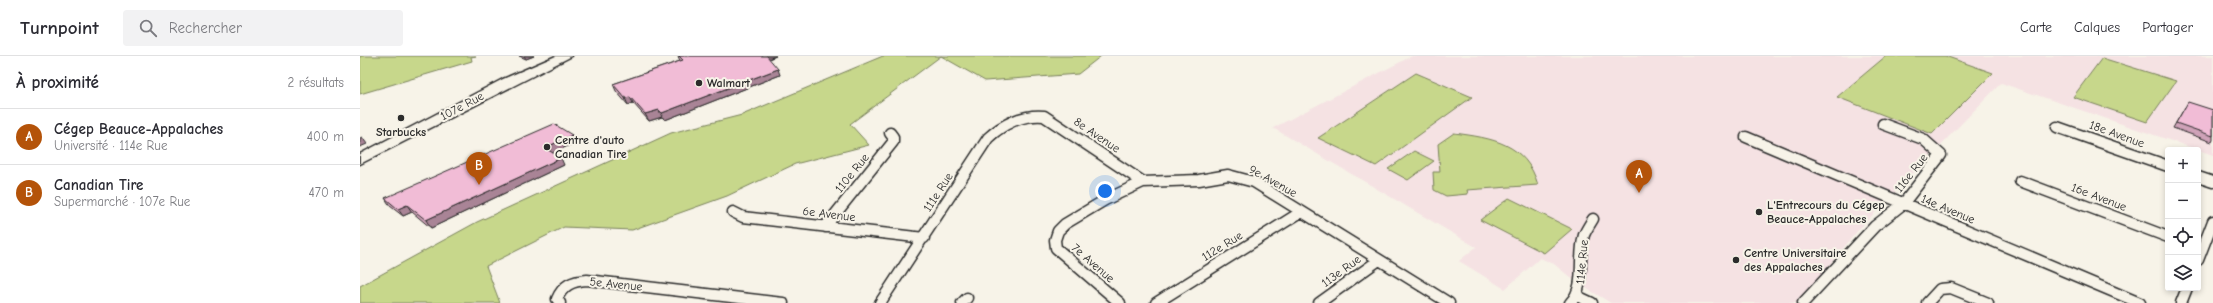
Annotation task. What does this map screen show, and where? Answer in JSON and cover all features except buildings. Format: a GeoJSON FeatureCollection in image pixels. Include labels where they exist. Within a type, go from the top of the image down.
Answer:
{"type":"FeatureCollection","features":[{"type":"Feature","properties":{"kind":"main road","name":"107e Rue"},"geometry":{"type":"LineString","coordinates":[[360,160],[508,82],[566,56]]}},
{"type":"Feature","properties":{"kind":"street","name":"8e Avenue"},"geometry":{"type":"LineString","coordinates":[[1034,115],[1044,116],[1049,119],[1143,182]]}},
{"type":"Feature","properties":{"kind":"street","name":"111e Rue"},"geometry":{"type":"LineString","coordinates":[[880,303],[924,238],[988,138],[1001,128],[1034,115]]}},
{"type":"Feature","properties":{"kind":"street","name":"116e Rue"},"geometry":{"type":"LineString","coordinates":[[1804,303],[1875,226],[1903,204],[1941,155],[1937,149],[1927,142],[1883,124]]}},
{"type":"Feature","properties":{"kind":"street","name":"18e Avenue"},"geometry":{"type":"LineString","coordinates":[[2057,127],[2165,165]]}},
{"type":"Feature","properties":{"kind":"street","name":"110e Rue"},"geometry":{"type":"LineString","coordinates":[[825,227],[893,142],[893,137],[890,133]]}},
{"type":"Feature","properties":{"kind":"street","name":"14e Avenue"},"geometry":{"type":"LineString","coordinates":[[1746,137],[2140,303]]}},
{"type":"Feature","properties":{"kind":"street","name":"9e Avenue"},"geometry":{"type":"LineString","coordinates":[[1055,240],[1058,231],[1065,224],[1105,200],[1143,182],[1192,180],[1228,175],[1244,178],[1449,303]]}},
{"type":"Feature","properties":{"kind":"street"},"geometry":{"type":"LineString","coordinates":[[2201,178],[2213,182]]}},
{"type":"Feature","properties":{"kind":"street","name":"16e Avenue"},"geometry":{"type":"LineString","coordinates":[[2020,181],[2165,236]]}},
{"type":"Feature","properties":{"kind":"street","name":"6e Avenue"},"geometry":{"type":"LineString","coordinates":[[733,212],[743,217],[924,238]]}},
{"type":"Feature","properties":{"kind":"street","name":"112e Rue"},"geometry":{"type":"LineString","coordinates":[[1156,303],[1301,212]]}},
{"type":"Feature","properties":{"kind":"street","name":"114e Rue"},"geometry":{"type":"LineString","coordinates":[[1574,300],[1580,287],[1580,266],[1584,235],[1593,219]]}},
{"type":"Feature","properties":{"kind":"street"},"geometry":{"type":"LineString","coordinates":[[2201,249],[2213,222]]}},
{"type":"Feature","properties":{"kind":"street","name":"7e Avenue"},"geometry":{"type":"LineString","coordinates":[[1055,240],[1056,248],[1120,303]]}},
{"type":"Feature","properties":{"kind":"street","name":"113e Rue"},"geometry":{"type":"LineString","coordinates":[[1319,303],[1379,260]]}},
{"type":"Feature","properties":{"kind":"street","name":"5e Avenue"},"geometry":{"type":"LineString","coordinates":[[560,303],[558,299],[562,288],[576,281],[587,280],[783,303]]}},
{"type":"Feature","properties":{"kind":"street"},"geometry":{"type":"LineString","coordinates":[[1927,303],[1940,289],[1951,288],[1988,303]]}},
{"type":"Feature","properties":{"kind":"street"},"geometry":{"type":"LineString","coordinates":[[2181,303],[2186,291]]}},
{"type":"Feature","properties":{"kind":"street"},"geometry":{"type":"LineString","coordinates":[[1574,300],[1592,303]]}},
{"type":"Feature","properties":{"kind":"shaded area"},"geometry":{"type":"Polygon","coordinates":[[[1412,56],[2213,56],[2213,155],[2201,151],[2201,147],[2189,147],[2001,83],[1859,229],[1798,303],[1611,303],[1576,282],[1554,264],[1540,258],[1505,289],[1459,261],[1476,247],[1273,128],[1412,56]]]}},
{"type":"Feature","properties":{"kind":"green space"},"geometry":{"type":"Polygon","coordinates":[[[360,56],[476,56],[471,57],[472,61],[360,94],[360,56]]]}},
{"type":"Feature","properties":{"kind":"green space"},"geometry":{"type":"Polygon","coordinates":[[[883,56],[941,56],[850,124],[869,145],[795,164],[727,196],[632,230],[564,227],[486,266],[500,303],[360,303],[360,286],[477,222],[671,133],[742,115],[883,56]]]}},
{"type":"Feature","properties":{"kind":"green space"},"geometry":{"type":"Polygon","coordinates":[[[941,56],[1101,56],[1078,74],[985,81],[941,56]]]}},
{"type":"Feature","properties":{"kind":"green space"},"geometry":{"type":"Polygon","coordinates":[[[1886,56],[1945,56],[1993,73],[1932,134],[1837,97],[1886,56]]]}},
{"type":"Feature","properties":{"kind":"green space"},"geometry":{"type":"Polygon","coordinates":[[[2102,58],[2176,81],[2147,122],[2073,97],[2102,58]]]}},
{"type":"Feature","properties":{"kind":"green space"},"geometry":{"type":"Polygon","coordinates":[[[1416,73],[1472,97],[1376,166],[1318,138],[1416,73]]]}},
{"type":"Feature","properties":{"kind":"green space"},"geometry":{"type":"Polygon","coordinates":[[[1454,133],[1481,137],[1506,145],[1516,151],[1533,171],[1538,185],[1467,190],[1468,194],[1446,196],[1434,190],[1433,172],[1440,172],[1438,144],[1454,133]]]}},
{"type":"Feature","properties":{"kind":"green space"},"geometry":{"type":"Polygon","coordinates":[[[1414,151],[1434,161],[1408,180],[1388,169],[1414,151]]]}},
{"type":"Feature","properties":{"kind":"green space"},"geometry":{"type":"Polygon","coordinates":[[[1509,198],[1572,229],[1544,253],[1480,220],[1509,198]]]}},
{"type":"Feature","properties":{"kind":"place","name":"Walmart"},"geometry":{"type":"Point","coordinates":[699,83]}},
{"type":"Feature","properties":{"kind":"place","name":"Starbucks"},"geometry":{"type":"Point","coordinates":[401,118]}},
{"type":"Feature","properties":{"kind":"place","name":"Centre d'auto Canadian Tire"},"geometry":{"type":"Point","coordinates":[547,147]}},
{"type":"Feature","properties":{"kind":"place","name":"Canadian Tire"},"geometry":{"type":"Point","coordinates":[479,185]}},
{"type":"Feature","properties":{"kind":"place","name":"Cégep Beauce-Appalaches"},"geometry":{"type":"Point","coordinates":[1639,193]}},
{"type":"Feature","properties":{"kind":"place","name":"L'Entrecours du Cégep Beauce-Appalaches"},"geometry":{"type":"Point","coordinates":[1759,212]}},
{"type":"Feature","properties":{"kind":"place","name":"Centre Universitaire des Appalaches"},"geometry":{"type":"Point","coordinates":[1736,260]}}]}
